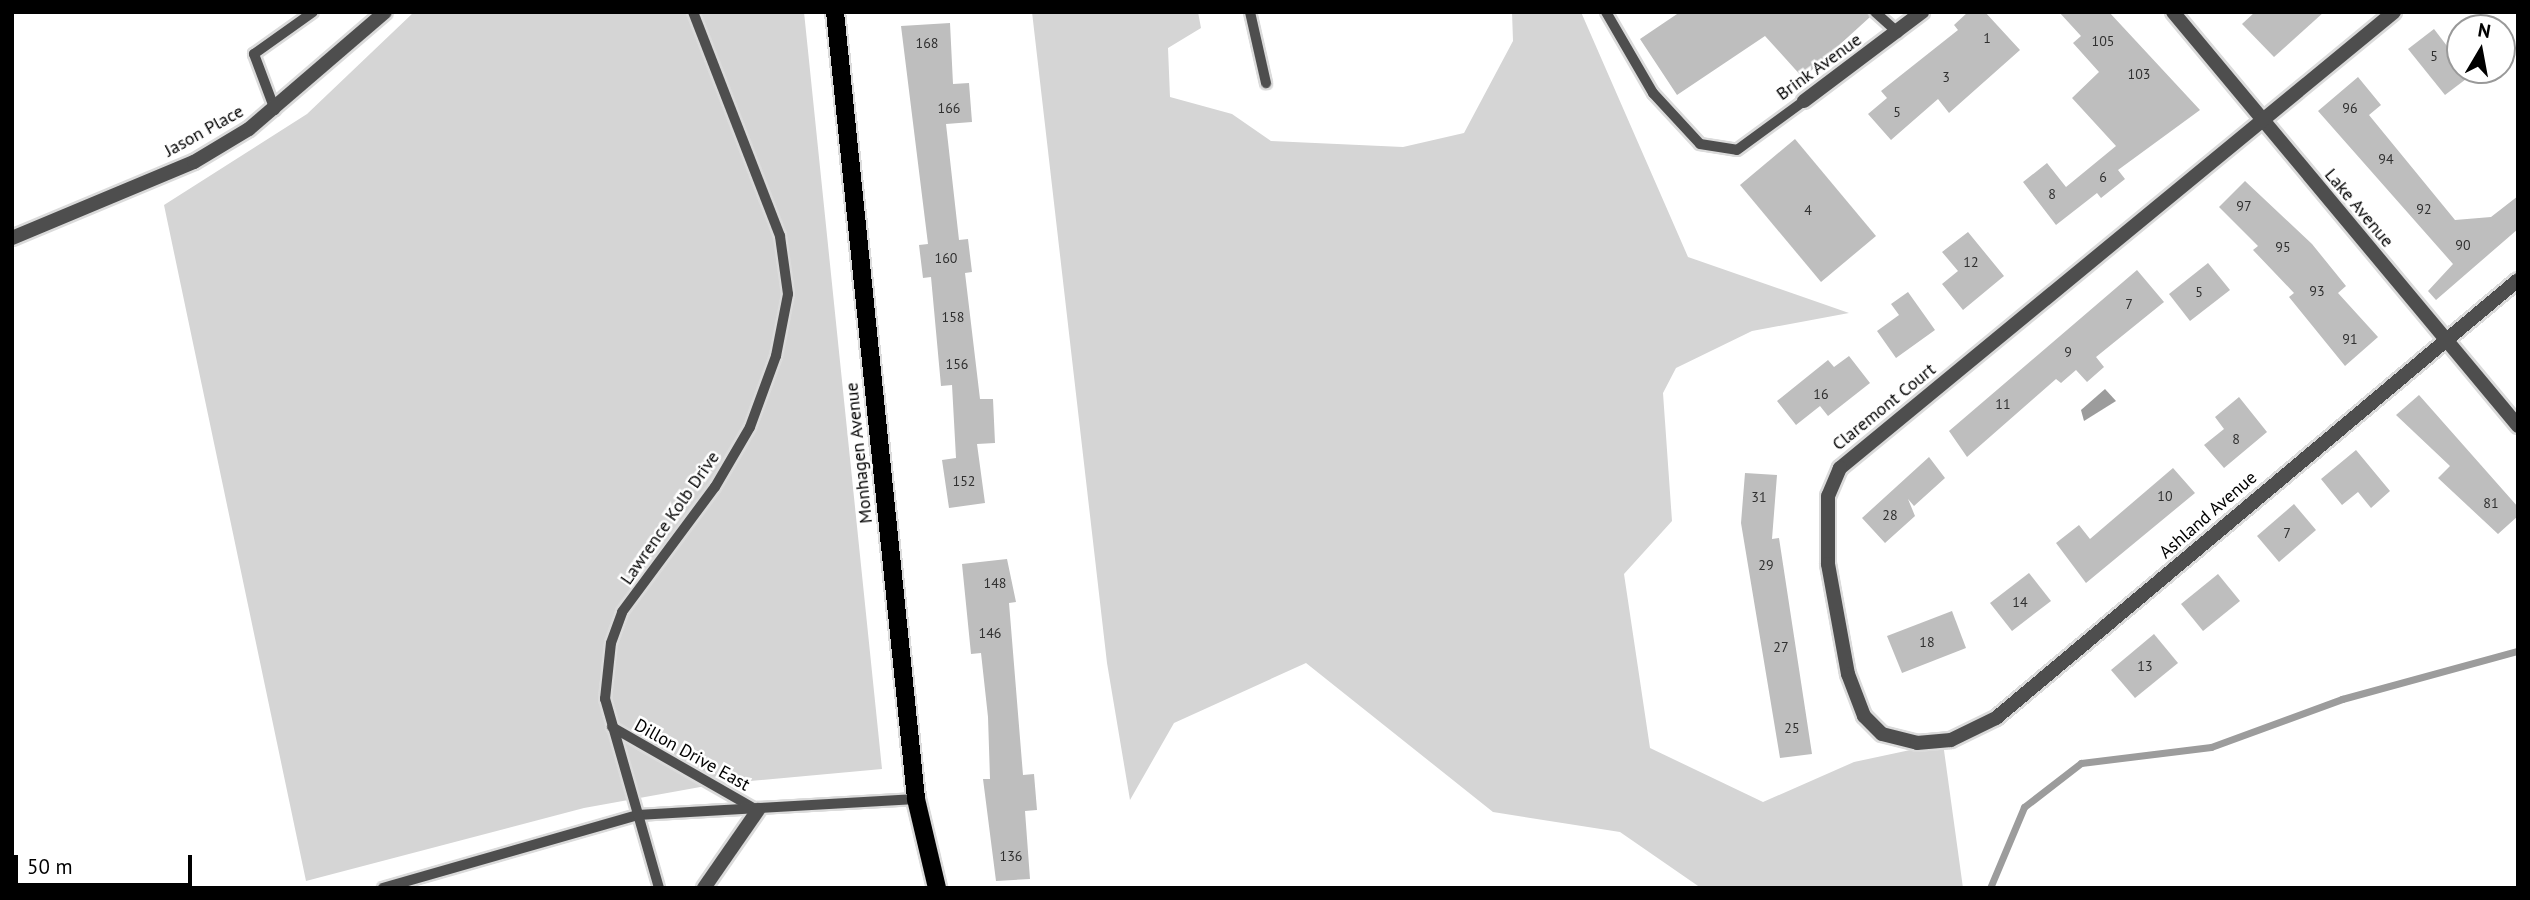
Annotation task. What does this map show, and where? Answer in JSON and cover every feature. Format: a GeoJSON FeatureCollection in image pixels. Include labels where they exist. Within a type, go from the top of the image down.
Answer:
{"type":"FeatureCollection","features":[{"type":"Feature","properties":{"kind":"main road","name":"Monhagen Avenue"},"geometry":{"type":"LineString","coordinates":[[835,12],[916,799],[937,888]]}},
{"type":"Feature","properties":{"kind":"street","name":"Jason Place"},"geometry":{"type":"LineString","coordinates":[[12,238],[194,162],[275,111],[385,12]]}},
{"type":"Feature","properties":{"kind":"street","name":"Brink Avenue"},"geometry":{"type":"LineString","coordinates":[[1804,101],[1898,33],[1922,12]]}},
{"type":"Feature","properties":{"kind":"street","name":"Lake Avenue"},"geometry":{"type":"LineString","coordinates":[[2173,12],[2518,426]]}},
{"type":"Feature","properties":{"kind":"street","name":"Claremont Court"},"geometry":{"type":"LineString","coordinates":[[1996,718],[1951,740],[1917,743],[1882,734],[1864,716],[1848,674],[1828,564],[1828,496],[1840,468],[2263,123],[2394,12]]}},
{"type":"Feature","properties":{"kind":"street","name":"Ashland Avenue"},"geometry":{"type":"LineString","coordinates":[[1996,718],[2518,280]]}},
{"type":"Feature","properties":{"kind":"street"},"geometry":{"type":"LineString","coordinates":[[704,888],[758,810]]}},
{"type":"Feature","properties":{"kind":"lane"},"geometry":{"type":"LineString","coordinates":[[275,111],[254,54],[313,12]]}},
{"type":"Feature","properties":{"kind":"lane","name":"Lawrence Kolb Drive"},"geometry":{"type":"LineString","coordinates":[[659,888],[604,699],[622,612],[715,487],[750,427],[776,356],[788,294],[780,236],[692,12]]}},
{"type":"Feature","properties":{"kind":"lane"},"geometry":{"type":"LineString","coordinates":[[1250,12],[1266,83]]}},
{"type":"Feature","properties":{"kind":"lane","name":"Brink Avenue"},"geometry":{"type":"LineString","coordinates":[[1606,12],[1653,93],[1700,144],[1737,150],[1804,101]]}},
{"type":"Feature","properties":{"kind":"lane"},"geometry":{"type":"LineString","coordinates":[[1875,12],[1898,33]]}},
{"type":"Feature","properties":{"kind":"lane","name":"Dillon Drive East"},"geometry":{"type":"LineString","coordinates":[[611,726],[758,810]]}},
{"type":"Feature","properties":{"kind":"lane"},"geometry":{"type":"LineString","coordinates":[[383,888],[638,815],[916,799]]}},
{"type":"Feature","properties":{"kind":"shaded area"},"geometry":{"type":"Polygon","coordinates":[[[414,12],[804,12],[882,769],[717,784],[584,808],[306,881],[164,205],[307,114],[414,12]]]}},
{"type":"Feature","properties":{"kind":"shaded area"},"geometry":{"type":"Polygon","coordinates":[[[1032,12],[1198,12],[1201,28],[1168,48],[1170,97],[1232,114],[1271,141],[1403,147],[1464,133],[1513,41],[1512,12],[1581,12],[1688,257],[1849,313],[1752,331],[1676,368],[1663,393],[1672,521],[1624,574],[1650,748],[1763,802],[1854,762],[1943,743],[1963,888],[1701,888],[1620,832],[1493,812],[1306,663],[1174,723],[1130,800],[1107,663],[1032,12]]]}},
{"type":"Feature","properties":{"kind":"shaded area"},"geometry":{"type":"Polygon","coordinates":[[[2105,389],[2116,401],[2084,421],[2081,410],[2105,389]]]}},
{"type":"Feature","properties":{"kind":"building"},"geometry":{"type":"Polygon","coordinates":[[[1680,12],[1868,12],[1870,17],[1803,78],[1765,36],[1677,95],[1640,39],[1680,12]]]}},
{"type":"Feature","properties":{"kind":"building"},"geometry":{"type":"Polygon","coordinates":[[[1968,12],[1985,12],[2020,50],[1949,113],[1938,99],[1891,140],[1868,114],[1887,98],[1881,91],[1958,30],[1954,25],[1968,12]]]}},
{"type":"Feature","properties":{"kind":"building"},"geometry":{"type":"Polygon","coordinates":[[[2059,12],[2109,12],[2200,110],[2118,170],[2125,179],[2101,198],[2097,193],[2056,225],[2023,182],[2047,163],[2066,187],[2116,146],[2072,98],[2099,72],[2073,43],[2081,36],[2059,12]]]}},
{"type":"Feature","properties":{"kind":"building"},"geometry":{"type":"Polygon","coordinates":[[[2255,12],[2324,12],[2274,57],[2242,24],[2255,12]]]}},
{"type":"Feature","properties":{"kind":"building"},"geometry":{"type":"Polygon","coordinates":[[[950,23],[953,84],[969,83],[972,122],[946,124],[959,240],[968,239],[972,272],[965,273],[980,399],[993,399],[995,443],[977,444],[985,503],[949,508],[942,460],[956,458],[952,385],[941,386],[931,277],[923,278],[919,245],[928,244],[901,26],[950,23]]]}},
{"type":"Feature","properties":{"kind":"building"},"geometry":{"type":"Polygon","coordinates":[[[2434,29],[2446,45],[2446,84],[2459,84],[2445,95],[2408,49],[2434,29]]]}},
{"type":"Feature","properties":{"kind":"building"},"geometry":{"type":"Polygon","coordinates":[[[2358,77],[2381,105],[2369,115],[2455,220],[2491,217],[2518,196],[2518,229],[2436,300],[2428,291],[2453,264],[2318,111],[2358,77]]]}},
{"type":"Feature","properties":{"kind":"building"},"geometry":{"type":"Polygon","coordinates":[[[1795,139],[1876,236],[1821,282],[1740,185],[1795,139]]]}},
{"type":"Feature","properties":{"kind":"building"},"geometry":{"type":"Polygon","coordinates":[[[2245,181],[2312,244],[2346,286],[2338,293],[2378,337],[2345,366],[2289,297],[2294,293],[2253,250],[2258,246],[2219,207],[2245,181]]]}},
{"type":"Feature","properties":{"kind":"building"},"geometry":{"type":"Polygon","coordinates":[[[1968,232],[2004,276],[1963,310],[1942,284],[1958,271],[1942,252],[1968,232]]]}},
{"type":"Feature","properties":{"kind":"building"},"geometry":{"type":"Polygon","coordinates":[[[2208,263],[2230,290],[2190,321],[2169,294],[2208,263]]]}},
{"type":"Feature","properties":{"kind":"building"},"geometry":{"type":"Polygon","coordinates":[[[2137,270],[2164,302],[2096,357],[2104,367],[2087,382],[2076,370],[2061,383],[2056,379],[1967,457],[1949,431],[2137,270]]]}},
{"type":"Feature","properties":{"kind":"building"},"geometry":{"type":"Polygon","coordinates":[[[1908,292],[1935,330],[1896,358],[1877,331],[1899,315],[1891,304],[1908,292]]]}},
{"type":"Feature","properties":{"kind":"building"},"geometry":{"type":"Polygon","coordinates":[[[1849,356],[1870,383],[1828,416],[1820,406],[1796,425],[1777,401],[1828,360],[1834,367],[1849,356]]]}},
{"type":"Feature","properties":{"kind":"building"},"geometry":{"type":"Polygon","coordinates":[[[2419,395],[2518,507],[2518,516],[2498,534],[2438,478],[2450,466],[2396,415],[2419,395]]]}},
{"type":"Feature","properties":{"kind":"building"},"geometry":{"type":"Polygon","coordinates":[[[2239,397],[2267,432],[2224,468],[2204,445],[2224,429],[2215,417],[2239,397]]]}},
{"type":"Feature","properties":{"kind":"building"},"geometry":{"type":"Polygon","coordinates":[[[2356,450],[2390,491],[2371,508],[2358,492],[2342,505],[2321,479],[2356,450]]]}},
{"type":"Feature","properties":{"kind":"building"},"geometry":{"type":"Polygon","coordinates":[[[1929,457],[1945,478],[1914,506],[1908,499],[1915,516],[1885,543],[1862,518],[1929,457]]]}},
{"type":"Feature","properties":{"kind":"building"},"geometry":{"type":"Polygon","coordinates":[[[2173,468],[2195,493],[2086,583],[2056,543],[2079,525],[2090,539],[2173,468]]]}},
{"type":"Feature","properties":{"kind":"building"},"geometry":{"type":"Polygon","coordinates":[[[1745,473],[1777,475],[1772,539],[1779,538],[1812,754],[1780,758],[1741,523],[1745,473]]]}},
{"type":"Feature","properties":{"kind":"building"},"geometry":{"type":"Polygon","coordinates":[[[2294,504],[2316,530],[2279,562],[2257,536],[2294,504]]]}},
{"type":"Feature","properties":{"kind":"building"},"geometry":{"type":"Polygon","coordinates":[[[1007,559],[1016,602],[1009,603],[1023,775],[1034,774],[1037,810],[1025,811],[1030,879],[996,881],[983,779],[990,779],[988,717],[981,653],[971,654],[962,564],[1007,559]]]}},
{"type":"Feature","properties":{"kind":"building"},"geometry":{"type":"Polygon","coordinates":[[[2029,573],[2051,601],[2012,631],[1990,603],[2029,573]]]}},
{"type":"Feature","properties":{"kind":"building"},"geometry":{"type":"Polygon","coordinates":[[[2218,574],[2240,601],[2203,631],[2181,604],[2218,574]]]}},
{"type":"Feature","properties":{"kind":"building"},"geometry":{"type":"Polygon","coordinates":[[[1952,611],[1966,648],[1902,673],[1887,636],[1952,611]]]}},
{"type":"Feature","properties":{"kind":"building"},"geometry":{"type":"Polygon","coordinates":[[[2154,634],[2178,663],[2135,698],[2111,670],[2154,634]]]}},
{"type":"Feature","properties":{"kind":"waterway"},"geometry":{"type":"LineString","coordinates":[[1990,888],[2024,807],[2081,763],[2211,747],[2342,699],[2518,651]]}}]}
